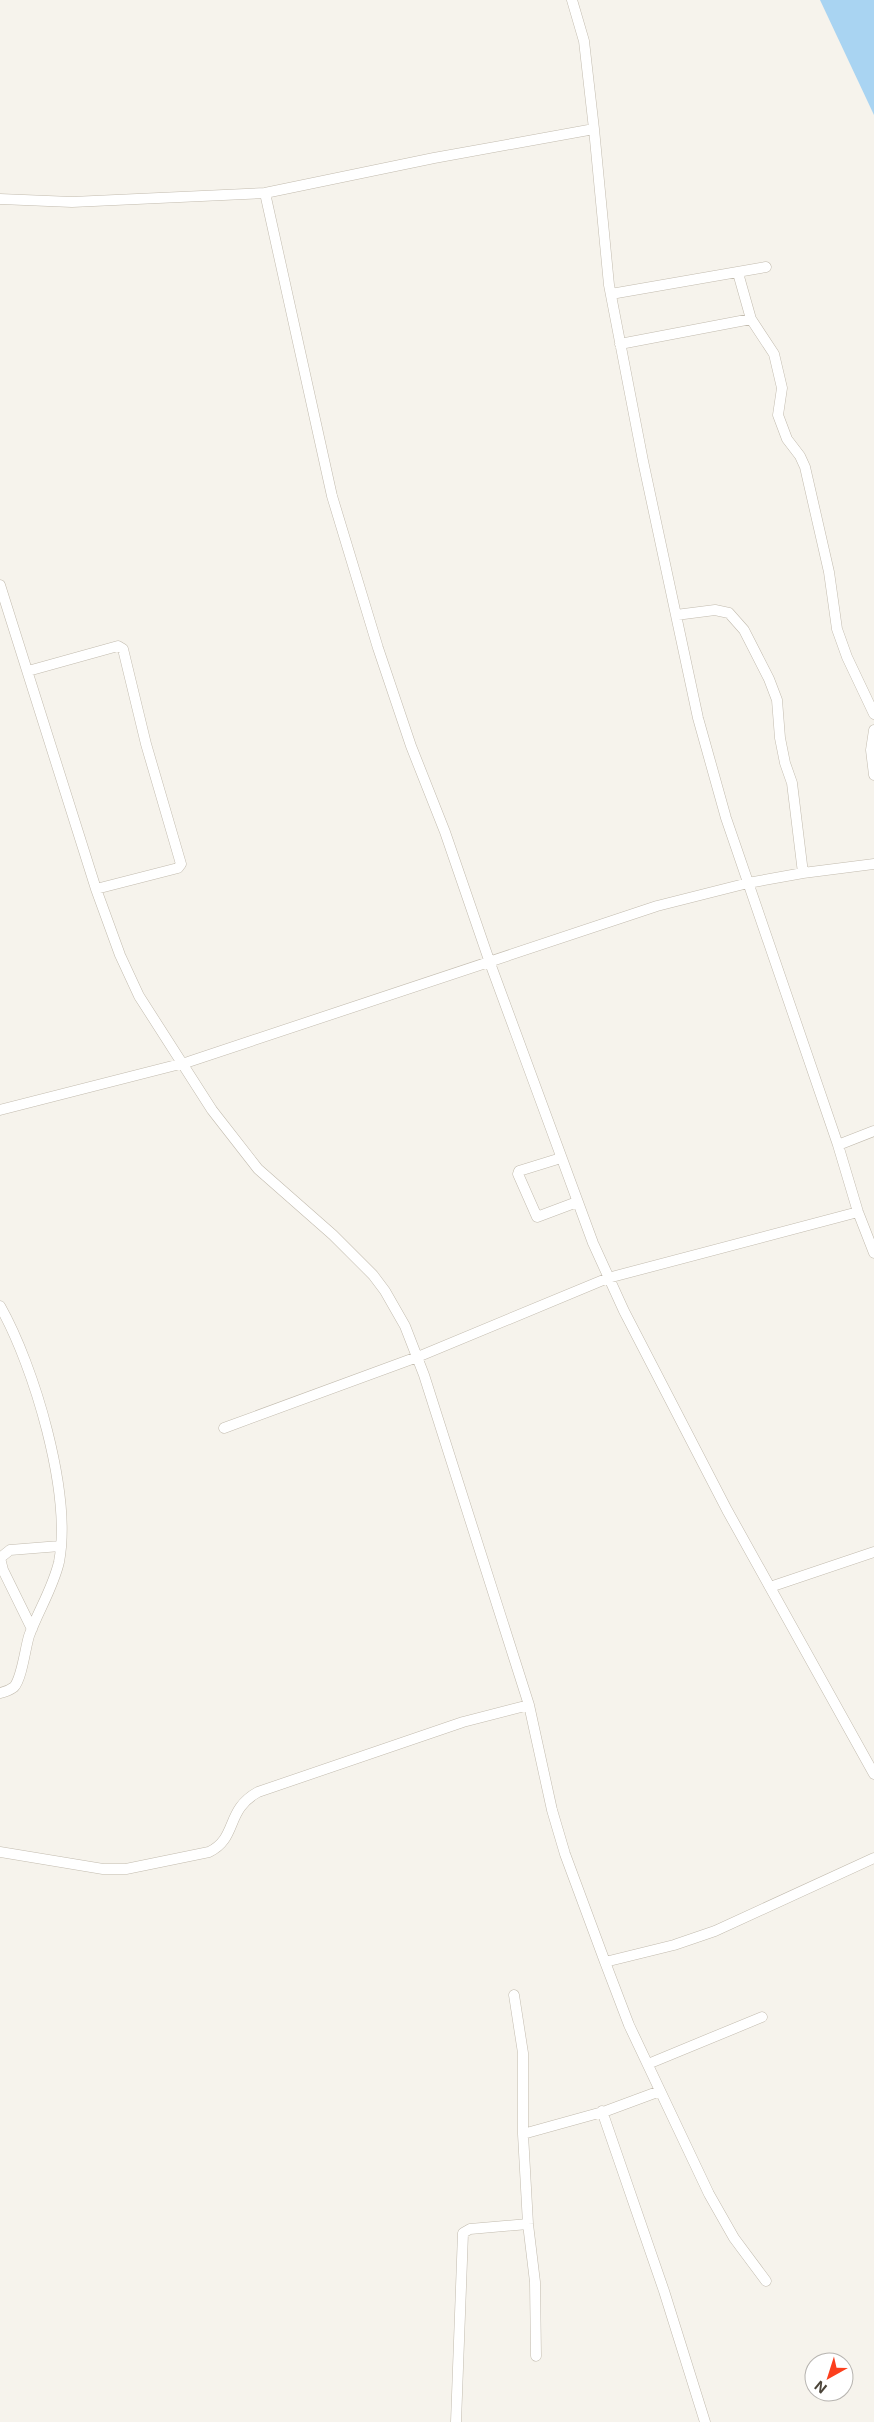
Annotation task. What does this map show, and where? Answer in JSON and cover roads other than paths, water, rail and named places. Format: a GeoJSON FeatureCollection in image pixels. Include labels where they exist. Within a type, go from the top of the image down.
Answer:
{"type":"FeatureCollection","features":[{"type":"Feature","properties":{"kind":"street"},"geometry":{"type":"LineString","coordinates":[[572,0],[584,41],[611,294],[620,344],[676,615],[711,768],[748,883],[838,1145],[858,1212],[874,1253]]}},
{"type":"Feature","properties":{"kind":"street"},"geometry":{"type":"LineString","coordinates":[[0,199],[72,202],[264,193],[434,158],[594,130]]}},
{"type":"Feature","properties":{"kind":"street"},"geometry":{"type":"LineString","coordinates":[[264,193],[317,431],[348,551],[398,708],[445,832],[560,1158],[608,1278],[714,1485],[770,1587],[869,1755],[874,1774]]}},
{"type":"Feature","properties":{"kind":"street"},"geometry":{"type":"LineString","coordinates":[[611,294],[693,278],[738,273],[766,267]]}},
{"type":"Feature","properties":{"kind":"street"},"geometry":{"type":"LineString","coordinates":[[738,273],[751,320],[774,354],[782,388],[778,415],[787,439],[800,456],[807,472],[829,572],[837,629],[847,657],[874,714]]}},
{"type":"Feature","properties":{"kind":"street"},"geometry":{"type":"LineString","coordinates":[[620,344],[751,320]]}},
{"type":"Feature","properties":{"kind":"street"},"geometry":{"type":"LineString","coordinates":[[0,585],[96,889],[120,955],[139,996],[212,1110],[258,1169],[334,1235],[373,1275],[385,1291],[405,1326],[418,1357],[529,1705],[552,1810],[565,1854],[605,1962],[629,2025],[709,2194],[734,2238],[766,2281]]}},
{"type":"Feature","properties":{"kind":"street"},"geometry":{"type":"LineString","coordinates":[[676,615],[714,610],[729,613],[744,630],[769,679],[777,700],[784,763],[792,783],[803,873]]}},
{"type":"Feature","properties":{"kind":"street"},"geometry":{"type":"LineString","coordinates":[[28,671],[118,646],[123,649],[146,744],[181,864],[178,868],[96,889]]}},
{"type":"Feature","properties":{"kind":"street"},"geometry":{"type":"LineString","coordinates":[[874,730],[871,750],[874,775]]}},
{"type":"Feature","properties":{"kind":"street"},"geometry":{"type":"LineString","coordinates":[[0,1110],[183,1064],[657,906],[748,883],[803,873],[874,864]]}},
{"type":"Feature","properties":{"kind":"street"},"geometry":{"type":"LineString","coordinates":[[838,1145],[874,1131]]}},
{"type":"Feature","properties":{"kind":"street"},"geometry":{"type":"LineString","coordinates":[[560,1158],[519,1171],[518,1174],[538,1217],[577,1202]]}},
{"type":"Feature","properties":{"kind":"street"},"geometry":{"type":"LineString","coordinates":[[224,1428],[418,1357],[608,1278],[858,1212]]}},
{"type":"Feature","properties":{"kind":"street"},"geometry":{"type":"LineString","coordinates":[[0,1306],[30,1372],[56,1472],[60,1546],[56,1574],[32,1629],[16,1684],[0,1693]]}},
{"type":"Feature","properties":{"kind":"street"},"geometry":{"type":"LineString","coordinates":[[32,1629],[2,1570],[0,1558],[10,1550],[60,1546]]}},
{"type":"Feature","properties":{"kind":"street"},"geometry":{"type":"LineString","coordinates":[[770,1587],[874,1552]]}},
{"type":"Feature","properties":{"kind":"street"},"geometry":{"type":"LineString","coordinates":[[0,1852],[103,1869],[119,1869],[192,1856],[218,1848],[226,1839],[241,1804],[258,1792],[463,1722],[529,1705]]}},
{"type":"Feature","properties":{"kind":"street"},"geometry":{"type":"LineString","coordinates":[[605,1962],[674,1945],[715,1931],[874,1858]]}},
{"type":"Feature","properties":{"kind":"street"},"geometry":{"type":"LineString","coordinates":[[514,1995],[523,2053],[523,2134],[528,2224],[535,2282],[536,2356]]}},
{"type":"Feature","properties":{"kind":"street"},"geometry":{"type":"LineString","coordinates":[[648,2064],[762,2017]]}},
{"type":"Feature","properties":{"kind":"street"},"geometry":{"type":"LineString","coordinates":[[523,2134],[602,2111],[660,2091]]}},
{"type":"Feature","properties":{"kind":"street"},"geometry":{"type":"LineString","coordinates":[[602,2111],[664,2291],[705,2422]]}},
{"type":"Feature","properties":{"kind":"street"},"geometry":{"type":"LineString","coordinates":[[456,2422],[463,2233],[470,2229],[528,2224]]}},
{"type":"Feature","properties":{"kind":"water"},"geometry":{"type":"Polygon","coordinates":[[[820,0],[874,0],[874,115],[820,0]]]}}]}
